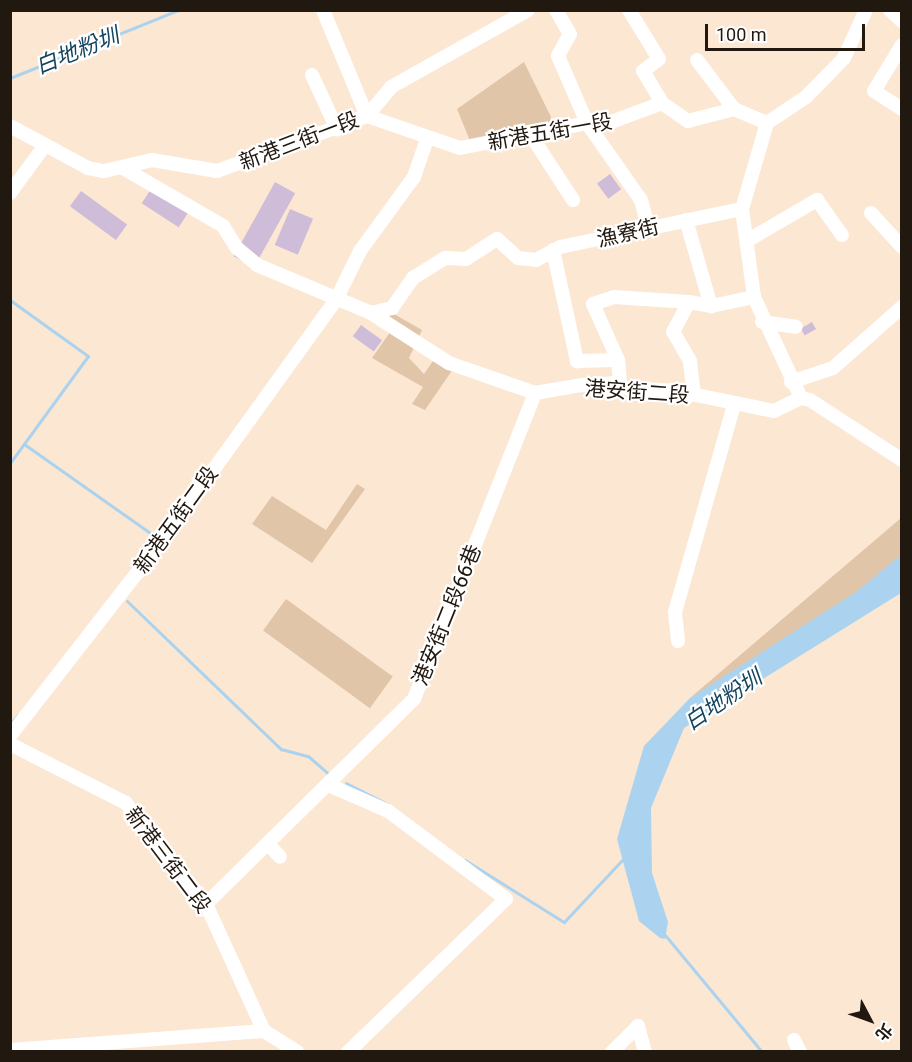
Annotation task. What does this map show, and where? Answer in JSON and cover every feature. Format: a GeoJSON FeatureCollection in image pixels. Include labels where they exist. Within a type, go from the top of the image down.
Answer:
{"type":"FeatureCollection","features":[{"type":"Feature","properties":{"kind":"street"},"geometry":{"type":"LineString","coordinates":[[323,10],[367,116]]}},
{"type":"Feature","properties":{"kind":"street","name":"新港三街一段"},"geometry":{"type":"LineString","coordinates":[[10,126],[43,148],[88,168],[123,168],[152,160],[217,171],[338,129],[367,116],[391,87],[528,10]]}},
{"type":"Feature","properties":{"kind":"street"},"geometry":{"type":"LineString","coordinates":[[556,10],[570,34],[558,56],[587,123],[641,200],[649,230]]}},
{"type":"Feature","properties":{"kind":"street"},"geometry":{"type":"LineString","coordinates":[[629,10],[659,59],[643,71],[662,104],[688,121],[734,109]]}},
{"type":"Feature","properties":{"kind":"street"},"geometry":{"type":"LineString","coordinates":[[866,10],[844,58],[806,97],[767,123],[742,209],[750,239],[746,252],[754,297],[762,321],[801,398],[902,460]]}},
{"type":"Feature","properties":{"kind":"street"},"geometry":{"type":"LineString","coordinates":[[890,10],[902,21]]}},
{"type":"Feature","properties":{"kind":"street"},"geometry":{"type":"LineString","coordinates":[[902,45],[874,91],[902,109]]}},
{"type":"Feature","properties":{"kind":"street"},"geometry":{"type":"LineString","coordinates":[[697,60],[734,109],[767,123]]}},
{"type":"Feature","properties":{"kind":"street"},"geometry":{"type":"LineString","coordinates":[[312,75],[338,129]]}},
{"type":"Feature","properties":{"kind":"street","name":"新港五街一段"},"geometry":{"type":"LineString","coordinates":[[367,116],[427,139],[460,148],[587,123],[598,127],[662,104]]}},
{"type":"Feature","properties":{"kind":"street"},"geometry":{"type":"LineString","coordinates":[[530,134],[573,200]]}},
{"type":"Feature","properties":{"kind":"street"},"geometry":{"type":"LineString","coordinates":[[336,300],[360,251],[414,177],[427,139]]}},
{"type":"Feature","properties":{"kind":"street"},"geometry":{"type":"LineString","coordinates":[[10,193],[43,148]]}},
{"type":"Feature","properties":{"kind":"street","name":"港安街二段"},"geometry":{"type":"LineString","coordinates":[[123,168],[223,226],[237,248],[257,265],[371,313],[449,363],[535,393],[588,386],[693,395],[734,405],[774,411],[801,398]]}},
{"type":"Feature","properties":{"kind":"street"},"geometry":{"type":"LineString","coordinates":[[750,239],[817,200],[842,235]]}},
{"type":"Feature","properties":{"kind":"street","name":"漁寮街"},"geometry":{"type":"LineString","coordinates":[[371,313],[392,308],[413,278],[448,256],[466,259],[497,240],[522,260],[536,260],[553,250],[742,209]]}},
{"type":"Feature","properties":{"kind":"street"},"geometry":{"type":"LineString","coordinates":[[872,213],[902,247]]}},
{"type":"Feature","properties":{"kind":"street"},"geometry":{"type":"LineString","coordinates":[[686,220],[711,306]]}},
{"type":"Feature","properties":{"kind":"street"},"geometry":{"type":"LineString","coordinates":[[553,250],[576,361],[588,386],[620,382],[618,360],[593,304],[614,297],[689,302],[711,306],[754,297]]}},
{"type":"Feature","properties":{"kind":"street","name":"新港五街二段"},"geometry":{"type":"LineString","coordinates":[[10,736],[162,541],[336,300]]}},
{"type":"Feature","properties":{"kind":"street"},"geometry":{"type":"LineString","coordinates":[[689,302],[673,332],[690,361],[693,395]]}},
{"type":"Feature","properties":{"kind":"street"},"geometry":{"type":"LineString","coordinates":[[791,382],[832,368],[902,307]]}},
{"type":"Feature","properties":{"kind":"street"},"geometry":{"type":"LineString","coordinates":[[762,321],[796,327]]}},
{"type":"Feature","properties":{"kind":"street"},"geometry":{"type":"LineString","coordinates":[[576,361],[618,360]]}},
{"type":"Feature","properties":{"kind":"street","name":"港安街二段66巷"},"geometry":{"type":"LineString","coordinates":[[206,904],[331,786],[414,699],[535,393]]}},
{"type":"Feature","properties":{"kind":"street"},"geometry":{"type":"LineString","coordinates":[[678,641],[675,612],[734,405]]}},
{"type":"Feature","properties":{"kind":"street","name":"新港三街二段"},"geometry":{"type":"LineString","coordinates":[[10,744],[126,802],[206,904],[264,1030]]}},
{"type":"Feature","properties":{"kind":"street"},"geometry":{"type":"LineString","coordinates":[[331,786],[388,810],[506,899],[348,1052]]}},
{"type":"Feature","properties":{"kind":"street"},"geometry":{"type":"LineString","coordinates":[[269,845],[280,857]]}},
{"type":"Feature","properties":{"kind":"street"},"geometry":{"type":"LineString","coordinates":[[612,1052],[638,1026],[645,1052]]}},
{"type":"Feature","properties":{"kind":"street"},"geometry":{"type":"LineString","coordinates":[[10,1050],[264,1030],[297,1052]]}},
{"type":"Feature","properties":{"kind":"shaded area"},"geometry":{"type":"Polygon","coordinates":[[[524,62],[553,121],[470,141],[457,109],[524,62]]]}},
{"type":"Feature","properties":{"kind":"shaded area"},"geometry":{"type":"Polygon","coordinates":[[[380,306],[422,330],[409,358],[424,374],[433,361],[453,369],[425,410],[412,404],[423,387],[372,358],[393,328],[380,306]]]}},
{"type":"Feature","properties":{"kind":"shaded area"},"geometry":{"type":"Polygon","coordinates":[[[357,484],[365,489],[312,563],[252,524],[272,496],[326,530],[357,484]]]}},
{"type":"Feature","properties":{"kind":"shaded area"},"geometry":{"type":"Polygon","coordinates":[[[901,518],[901,577],[690,698],[901,518]]]}},
{"type":"Feature","properties":{"kind":"shaded area"},"geometry":{"type":"Polygon","coordinates":[[[286,599],[393,677],[370,708],[263,631],[286,599]]]}},
{"type":"Feature","properties":{"kind":"water"},"geometry":{"type":"Polygon","coordinates":[[[901,555],[901,593],[684,728],[651,808],[652,873],[668,922],[665,939],[660,938],[639,921],[617,839],[644,746],[690,698],[856,592],[901,555]]]}},
{"type":"Feature","properties":{"kind":"building"},"geometry":{"type":"Polygon","coordinates":[[[610,174],[621,189],[608,199],[597,183],[610,174]]]}},
{"type":"Feature","properties":{"kind":"building"},"geometry":{"type":"Polygon","coordinates":[[[275,182],[295,193],[254,267],[234,256],[275,182]]]}},
{"type":"Feature","properties":{"kind":"building"},"geometry":{"type":"Polygon","coordinates":[[[151,189],[188,213],[179,227],[142,203],[151,189]]]}},
{"type":"Feature","properties":{"kind":"building"},"geometry":{"type":"Polygon","coordinates":[[[81,191],[127,225],[116,240],[70,206],[81,191]]]}},
{"type":"Feature","properties":{"kind":"building"},"geometry":{"type":"Polygon","coordinates":[[[290,209],[313,219],[298,255],[275,245],[290,209]]]}},
{"type":"Feature","properties":{"kind":"building"},"geometry":{"type":"Polygon","coordinates":[[[812,322],[816,329],[805,335],[801,328],[812,322]]]}},
{"type":"Feature","properties":{"kind":"building"},"geometry":{"type":"Polygon","coordinates":[[[361,325],[382,340],[374,352],[353,336],[361,325]]]}},
{"type":"Feature","properties":{"kind":"waterway","name":"白地粉圳"},"geometry":{"type":"LineString","coordinates":[[10,78],[178,10]]}},
{"type":"Feature","properties":{"kind":"waterway"},"geometry":{"type":"LineString","coordinates":[[10,300],[88,356],[10,463]]}},
{"type":"Feature","properties":{"kind":"waterway"},"geometry":{"type":"LineString","coordinates":[[24,444],[156,537],[135,564]]}},
{"type":"Feature","properties":{"kind":"waterway"},"geometry":{"type":"LineString","coordinates":[[127,601],[281,749],[308,756],[330,775]]}},
{"type":"Feature","properties":{"kind":"waterway"},"geometry":{"type":"LineString","coordinates":[[10,724],[19,714]]}},
{"type":"Feature","properties":{"kind":"waterway"},"geometry":{"type":"LineString","coordinates":[[346,783],[387,804]]}},
{"type":"Feature","properties":{"kind":"waterway"},"geometry":{"type":"LineString","coordinates":[[465,860],[564,922],[623,859]]}},
{"type":"Feature","properties":{"kind":"waterway","name":"白地粉圳"},"geometry":{"type":"LineString","coordinates":[[665,935],[762,1052]]}}]}
